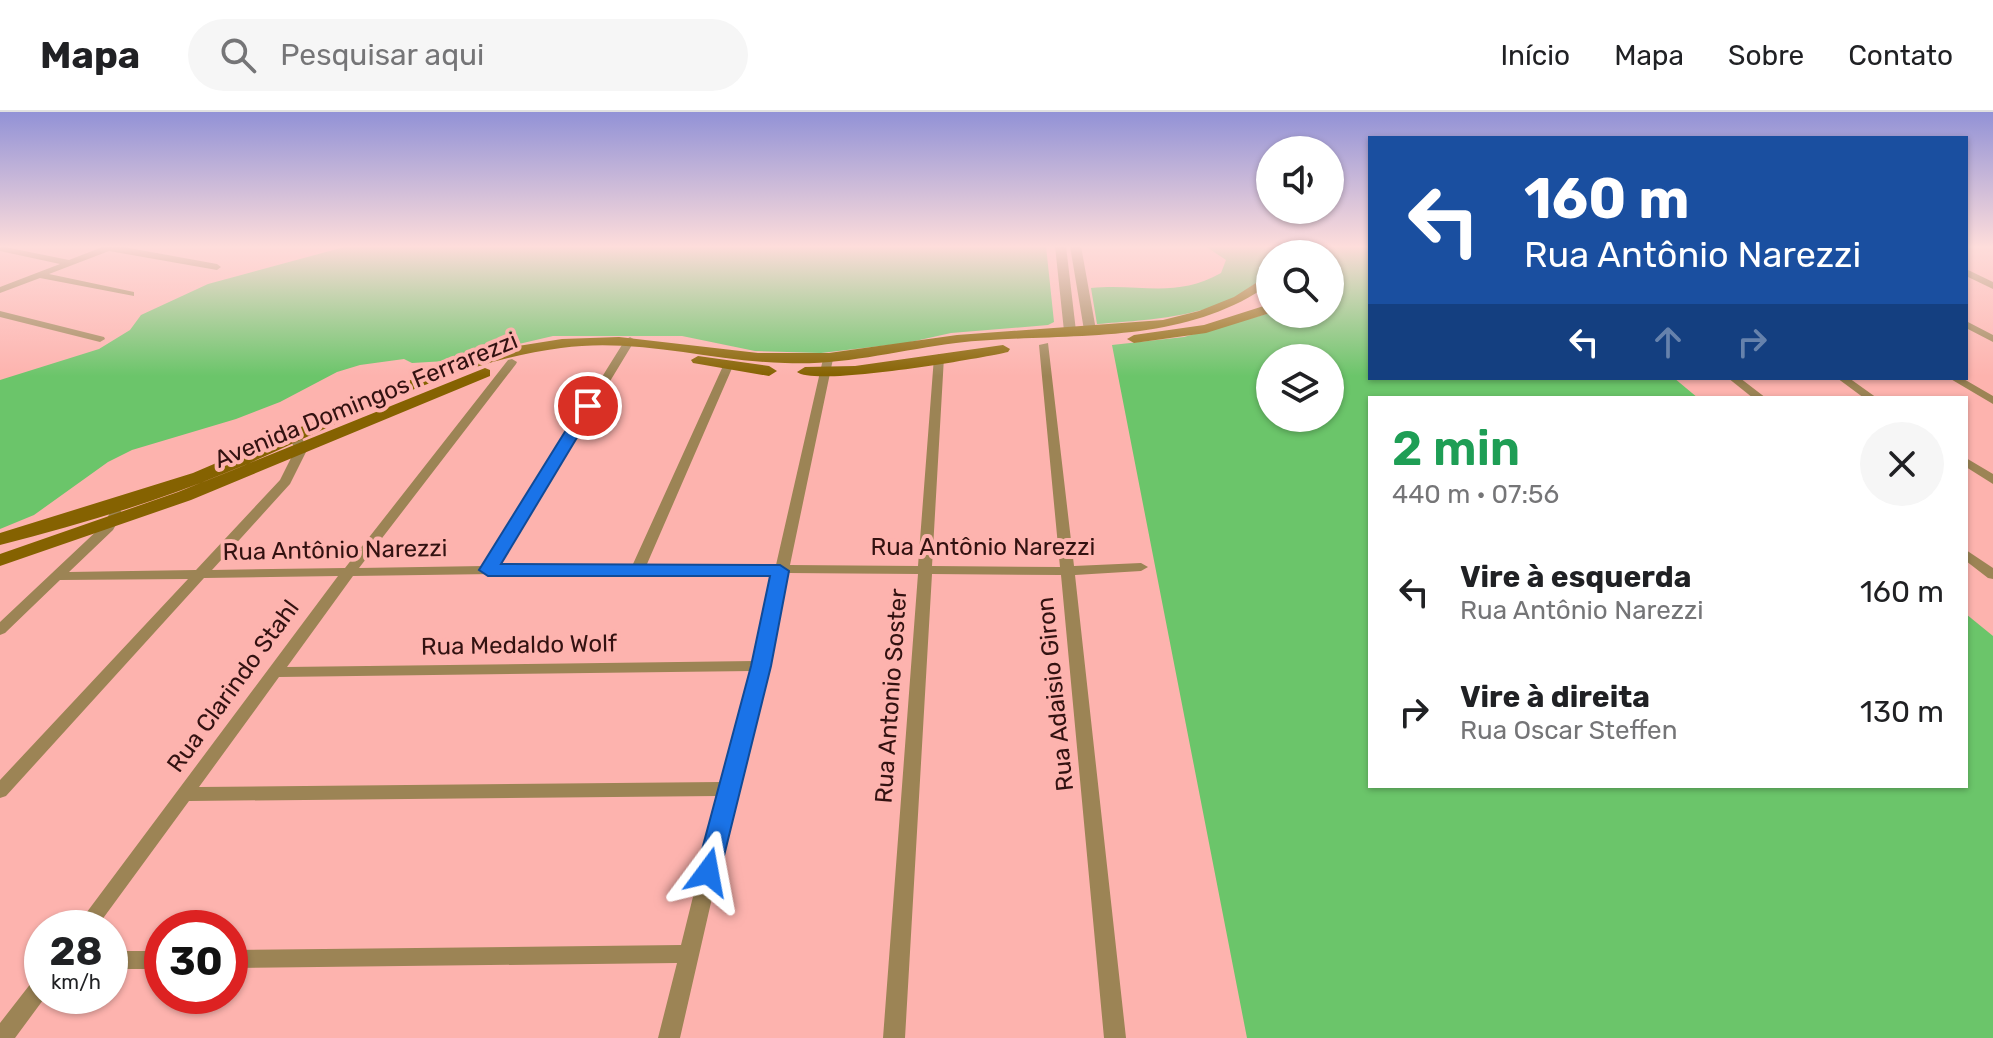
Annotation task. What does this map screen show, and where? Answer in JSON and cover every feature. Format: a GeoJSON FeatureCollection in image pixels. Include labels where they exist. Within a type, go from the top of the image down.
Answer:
{"type":"FeatureCollection","features":[{"type":"Feature","properties":{"kind":"main road"},"geometry":{"type":"LineString","coordinates":[[1091,336],[1209,312],[1256,290]]}},
{"type":"Feature","properties":{"kind":"main road"},"geometry":{"type":"LineString","coordinates":[[1091,336],[1206,329],[1256,313]]}},
{"type":"Feature","properties":{"kind":"main road","name":"Avenida Domingos Ferrarezzi"},"geometry":{"type":"LineString","coordinates":[[0,560],[108,527],[298,442],[390,394],[511,352],[564,342],[780,359],[826,366],[960,338],[1066,331],[1091,336]]}},
{"type":"Feature","properties":{"kind":"main road"},"geometry":{"type":"LineString","coordinates":[[1044,345],[1066,331]]}},
{"type":"Feature","properties":{"kind":"main road","name":"Avenida Domingos Ferrarezzi"},"geometry":{"type":"LineString","coordinates":[[0,539],[123,503],[512,362],[626,346],[728,366],[826,366],[939,357],[1044,345],[1091,336]]}},
{"type":"Feature","properties":{"kind":"street"},"geometry":{"type":"LineString","coordinates":[[108,289],[131,294]]}},
{"type":"Feature","properties":{"kind":"street"},"geometry":{"type":"LineString","coordinates":[[1063,289],[1066,331]]}},
{"type":"Feature","properties":{"kind":"street"},"geometry":{"type":"LineString","coordinates":[[1083,289],[1091,336]]}},
{"type":"Feature","properties":{"kind":"street"},"geometry":{"type":"LineString","coordinates":[[0,314],[100,339]]}},
{"type":"Feature","properties":{"kind":"street"},"geometry":{"type":"LineString","coordinates":[[1968,325],[1993,339]]}},
{"type":"Feature","properties":{"kind":"street","name":"Rua Adaisio Giron"},"geometry":{"type":"LineString","coordinates":[[1044,345],[1115,1038]]}},
{"type":"Feature","properties":{"kind":"street"},"geometry":{"type":"LineString","coordinates":[[488,570],[626,346]]}},
{"type":"Feature","properties":{"kind":"street","name":"Rua Antonio Soster"},"geometry":{"type":"LineString","coordinates":[[894,1038],[939,357]]}},
{"type":"Feature","properties":{"kind":"street","name":"Rua Clarindo Stahl"},"geometry":{"type":"LineString","coordinates":[[98,910],[278,672],[347,574],[512,362]]}},
{"type":"Feature","properties":{"kind":"street"},"geometry":{"type":"LineString","coordinates":[[638,568],[728,366]]}},
{"type":"Feature","properties":{"kind":"street"},"geometry":{"type":"LineString","coordinates":[[669,1038],[728,789],[761,666],[826,366]]}},
{"type":"Feature","properties":{"kind":"street"},"geometry":{"type":"LineString","coordinates":[[1736,380],[1757,396]]}},
{"type":"Feature","properties":{"kind":"street"},"geometry":{"type":"LineString","coordinates":[[1845,380],[1868,396]]}},
{"type":"Feature","properties":{"kind":"street"},"geometry":{"type":"LineString","coordinates":[[1957,380],[1993,401]]}},
{"type":"Feature","properties":{"kind":"street"},"geometry":{"type":"LineString","coordinates":[[0,791],[286,481],[298,442]]}},
{"type":"Feature","properties":{"kind":"street"},"geometry":{"type":"LineString","coordinates":[[1972,471],[1993,469]]}},
{"type":"Feature","properties":{"kind":"street"},"geometry":{"type":"LineString","coordinates":[[1972,471],[1993,480]]}},
{"type":"Feature","properties":{"kind":"street"},"geometry":{"type":"LineString","coordinates":[[0,630],[108,527],[123,503]]}},
{"type":"Feature","properties":{"kind":"street"},"geometry":{"type":"LineString","coordinates":[[1968,556],[1993,575]]}},
{"type":"Feature","properties":{"kind":"street","name":"Rua Antônio Narezzi"},"geometry":{"type":"LineString","coordinates":[[58,576],[638,568],[1066,571],[1141,567]]}},
{"type":"Feature","properties":{"kind":"street","name":"Rua Medaldo Wolf"},"geometry":{"type":"LineString","coordinates":[[278,672],[761,666]]}},
{"type":"Feature","properties":{"kind":"street"},"geometry":{"type":"LineString","coordinates":[[185,794],[728,789]]}},
{"type":"Feature","properties":{"kind":"street"},"geometry":{"type":"LineString","coordinates":[[248,959],[688,954]]}},
{"type":"Feature","properties":{"kind":"street"},"geometry":{"type":"LineString","coordinates":[[2,1038],[24,1009]]}},
{"type":"Feature","properties":{"kind":"green space"},"geometry":{"type":"Polygon","coordinates":[[[197,289],[1051,289],[1054,322],[951,333],[906,343],[821,353],[755,351],[682,336],[553,336],[446,361],[412,363],[404,359],[360,365],[337,372],[280,402],[236,419],[132,450],[108,462],[34,515],[0,529],[0,380],[99,349],[130,330],[141,315],[197,289]]]}},
{"type":"Feature","properties":{"kind":"green space"},"geometry":{"type":"Polygon","coordinates":[[[1091,289],[1248,289],[1206,309],[1139,321],[1097,324],[1091,289]]]}},
{"type":"Feature","properties":{"kind":"green space"},"geometry":{"type":"Polygon","coordinates":[[[1344,289],[1368,289],[1368,380],[1676,380],[1696,396],[1368,396],[1368,788],[1968,788],[1968,616],[1993,636],[1993,1038],[1247,1038],[1112,345],[1184,337],[1256,317],[1256,328],[1344,328],[1344,289]]]}},
{"type":"Feature","properties":{"kind":"route"},"geometry":{"type":"LineString","coordinates":[[588,406],[488,570],[638,568],[780,571],[761,666],[708,872]]}}]}
